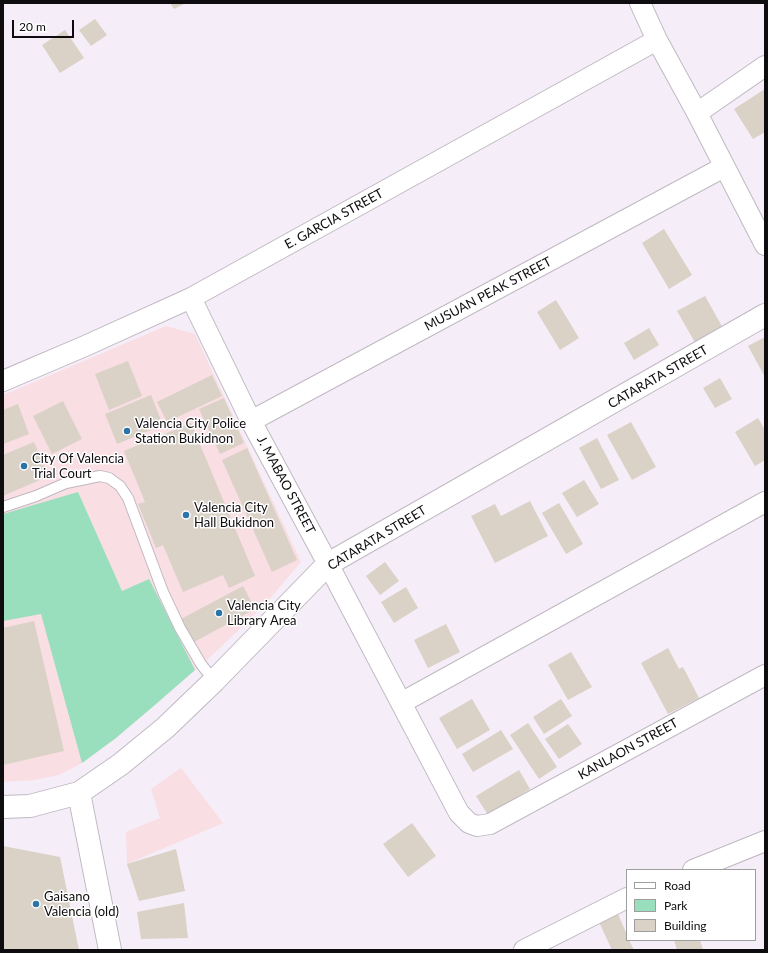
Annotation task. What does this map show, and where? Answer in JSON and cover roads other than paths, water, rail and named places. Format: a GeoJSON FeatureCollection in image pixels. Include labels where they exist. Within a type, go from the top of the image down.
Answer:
{"type":"FeatureCollection","features":[{"type":"Feature","properties":{"kind":"street"},"geometry":{"type":"LineString","coordinates":[[640,3],[657,40],[697,113],[765,245]]}},
{"type":"Feature","properties":{"kind":"street","name":"E. GARCIA STREET"},"geometry":{"type":"LineString","coordinates":[[3,381],[191,298],[657,40]]}},
{"type":"Feature","properties":{"kind":"street"},"geometry":{"type":"LineString","coordinates":[[697,113],[765,66]]}},
{"type":"Feature","properties":{"kind":"street","name":"MUSUAN PEAK STREET"},"geometry":{"type":"LineString","coordinates":[[251,421],[724,167]]}},
{"type":"Feature","properties":{"kind":"street","name":"J. MABAO STREET"},"geometry":{"type":"LineString","coordinates":[[191,298],[251,421],[459,813],[469,823],[477,826],[490,824]]}},
{"type":"Feature","properties":{"kind":"street","name":"CATARATA STREET"},"geometry":{"type":"LineString","coordinates":[[3,807],[30,806],[79,793],[121,764],[165,728],[214,681],[328,564],[765,315]]}},
{"type":"Feature","properties":{"kind":"street"},"geometry":{"type":"LineString","coordinates":[[401,703],[765,502]]}},
{"type":"Feature","properties":{"kind":"street","name":"KANLAON STREET"},"geometry":{"type":"LineString","coordinates":[[490,824],[765,675]]}},
{"type":"Feature","properties":{"kind":"street"},"geometry":{"type":"LineString","coordinates":[[79,793],[110,950]]}},
{"type":"Feature","properties":{"kind":"street"},"geometry":{"type":"LineString","coordinates":[[695,869],[765,841]]}},
{"type":"Feature","properties":{"kind":"street"},"geometry":{"type":"LineString","coordinates":[[524,950],[626,899]]}},
{"type":"Feature","properties":{"kind":"lane"},"geometry":{"type":"LineString","coordinates":[[3,507],[36,496],[66,483],[100,476],[109,478],[120,486],[128,498],[163,592],[180,628],[200,664],[214,681]]}},
{"type":"Feature","properties":{"kind":"place","name":"Valencia City Police Station Bukidnon"},"geometry":{"type":"Point","coordinates":[127,431]}},
{"type":"Feature","properties":{"kind":"place","name":"City Of Valencia Trial Court"},"geometry":{"type":"Point","coordinates":[24,466]}},
{"type":"Feature","properties":{"kind":"place","name":"Valencia City Hall Bukidnon"},"geometry":{"type":"Point","coordinates":[186,515]}},
{"type":"Feature","properties":{"kind":"place","name":"Valencia City Library Area"},"geometry":{"type":"Point","coordinates":[219,613]}},
{"type":"Feature","properties":{"kind":"place","name":"Gaisano Valencia (old)"},"geometry":{"type":"Point","coordinates":[36,904]}}]}
